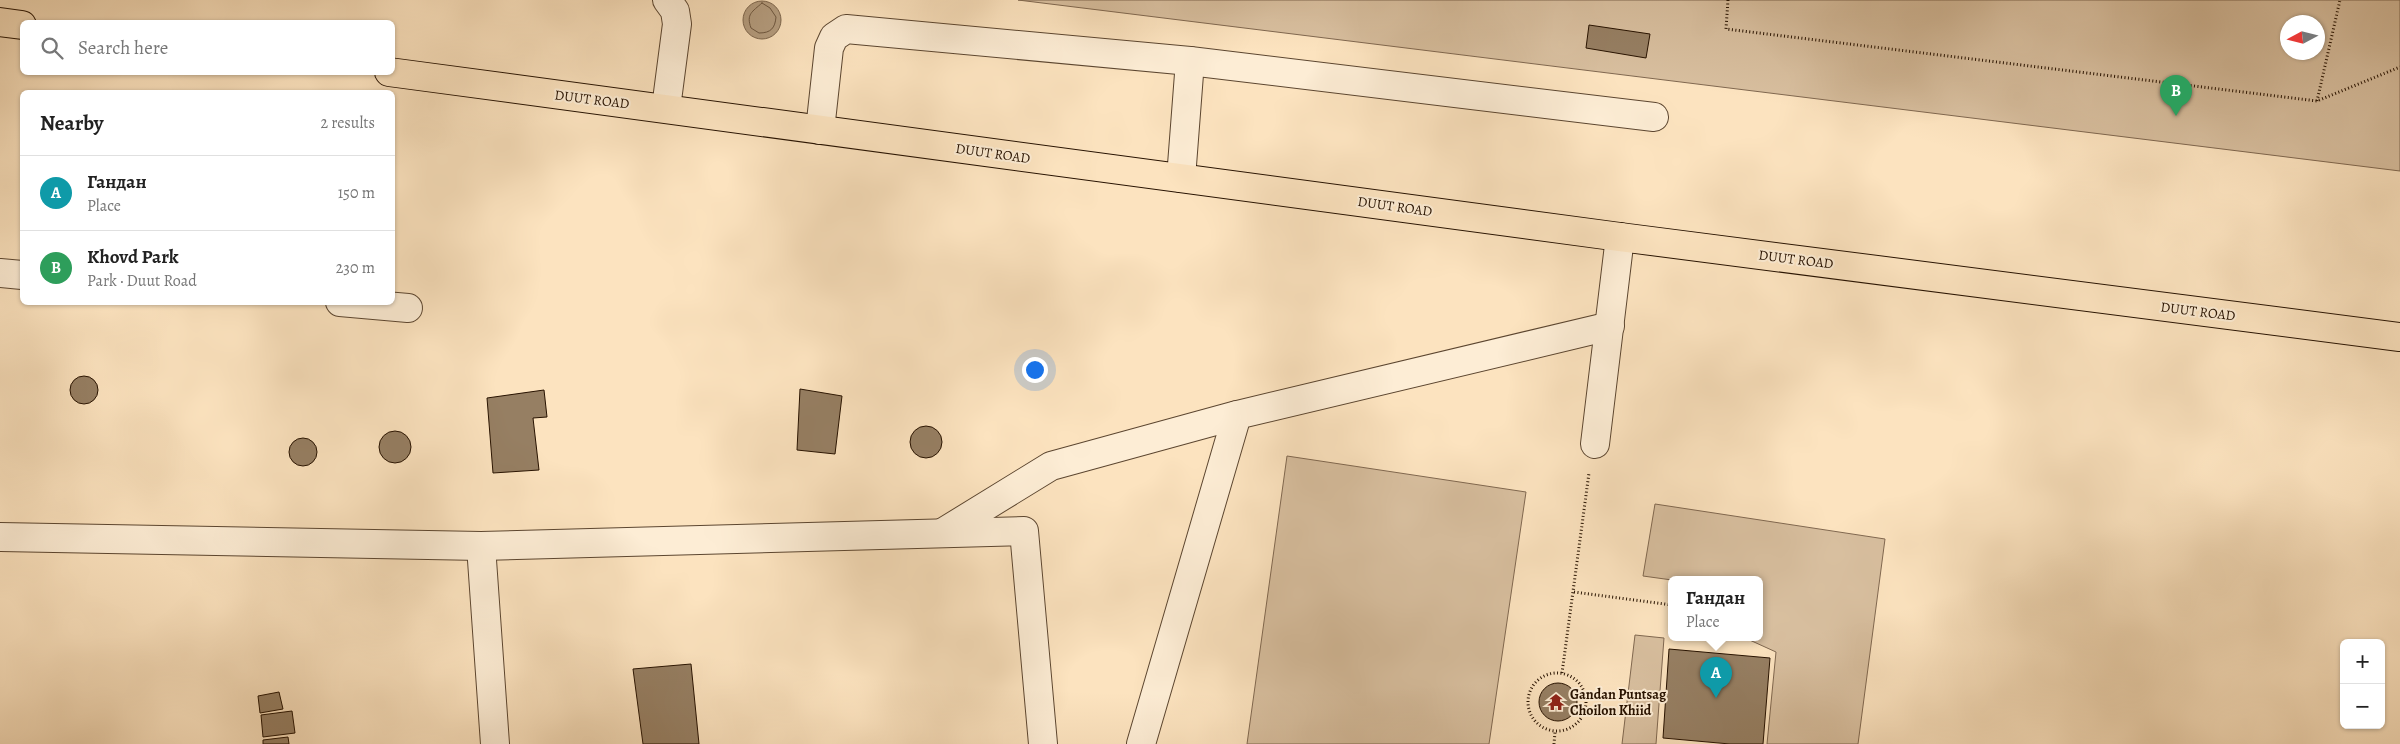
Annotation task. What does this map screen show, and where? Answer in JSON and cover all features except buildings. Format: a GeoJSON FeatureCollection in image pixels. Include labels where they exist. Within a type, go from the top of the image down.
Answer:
{"type":"FeatureCollection","features":[{"type":"Feature","properties":{"kind":"main road"},"geometry":{"type":"LineString","coordinates":[[0,22],[20,25]]}},
{"type":"Feature","properties":{"kind":"main road","name":"DUUT ROAD"},"geometry":{"type":"LineString","coordinates":[[395,73],[1620,237],[2400,337]]}},
{"type":"Feature","properties":{"kind":"street"},"geometry":{"type":"LineString","coordinates":[[666,108],[677,24],[675,11],[667,0]]}},
{"type":"Feature","properties":{"kind":"street"},"geometry":{"type":"LineString","coordinates":[[820,130],[829,48],[834,37],[846,29],[1190,61],[1654,117]]}},
{"type":"Feature","properties":{"kind":"street"},"geometry":{"type":"LineString","coordinates":[[1180,178],[1190,61]]}},
{"type":"Feature","properties":{"kind":"street"},"geometry":{"type":"LineString","coordinates":[[1595,444],[1620,237]]}},
{"type":"Feature","properties":{"kind":"street"},"geometry":{"type":"LineString","coordinates":[[0,273],[20,275]]}},
{"type":"Feature","properties":{"kind":"street"},"geometry":{"type":"LineString","coordinates":[[374,305],[408,308]]}},
{"type":"Feature","properties":{"kind":"street"},"geometry":{"type":"LineString","coordinates":[[942,533],[1050,466],[1237,415],[1610,326]]}},
{"type":"Feature","properties":{"kind":"street"},"geometry":{"type":"LineString","coordinates":[[1141,744],[1237,415]]}},
{"type":"Feature","properties":{"kind":"street"},"geometry":{"type":"LineString","coordinates":[[0,537],[481,546],[1024,531],[1043,744]]}},
{"type":"Feature","properties":{"kind":"street"},"geometry":{"type":"LineString","coordinates":[[481,546],[495,744]]}},
{"type":"Feature","properties":{"kind":"path"},"geometry":{"type":"LineString","coordinates":[[1728,0],[1726,29],[2317,101],[2400,67]]}},
{"type":"Feature","properties":{"kind":"path"},"geometry":{"type":"LineString","coordinates":[[2317,101],[2340,0]]}},
{"type":"Feature","properties":{"kind":"path"},"geometry":{"type":"LineString","coordinates":[[1562,673],[1588,482]]}},
{"type":"Feature","properties":{"kind":"path"},"geometry":{"type":"LineString","coordinates":[[1574,592],[1668,604]]}},
{"type":"Feature","properties":{"kind":"path"},"geometry":{"type":"LineString","coordinates":[[1562,673],[1578,681],[1587,696],[1584,714],[1573,727],[1555,732],[1540,726],[1530,714],[1528,699],[1534,684],[1546,675],[1562,673]]}},
{"type":"Feature","properties":{"kind":"path"},"geometry":{"type":"LineString","coordinates":[[1554,744],[1555,732]]}},
{"type":"Feature","properties":{"kind":"shaded area"},"geometry":{"type":"Polygon","coordinates":[[[1018,0],[2400,0],[2400,171],[1018,0]]]}},
{"type":"Feature","properties":{"kind":"shaded area"},"geometry":{"type":"Polygon","coordinates":[[[1287,456],[1526,492],[1489,744],[1247,744],[1287,456]]]}},
{"type":"Feature","properties":{"kind":"shaded area"},"geometry":{"type":"Polygon","coordinates":[[[1655,504],[1885,539],[1858,744],[1767,744],[1776,652],[1752,641],[1763,641],[1763,576],[1668,576],[1668,579],[1643,576],[1655,504]]]}},
{"type":"Feature","properties":{"kind":"shaded area"},"geometry":{"type":"Polygon","coordinates":[[[1635,635],[1664,638],[1656,744],[1622,744],[1635,635]]]}},
{"type":"Feature","properties":{"kind":"water"},"geometry":{"type":"Polygon","coordinates":[[[762,1],[775,7],[781,20],[775,33],[762,39],[749,33],[743,20],[749,7],[762,1]]]}},
{"type":"Feature","properties":{"kind":"place","name":"Khovd Park"},"geometry":{"type":"Point","coordinates":[2176,116]}},
{"type":"Feature","properties":{"kind":"place","name":"Гандан"},"geometry":{"type":"Point","coordinates":[1716,698]}},
{"type":"Feature","properties":{"kind":"place","name":"Gandan Puntsag Choilon Khiid"},"geometry":{"type":"Point","coordinates":[1556,702]}}]}
